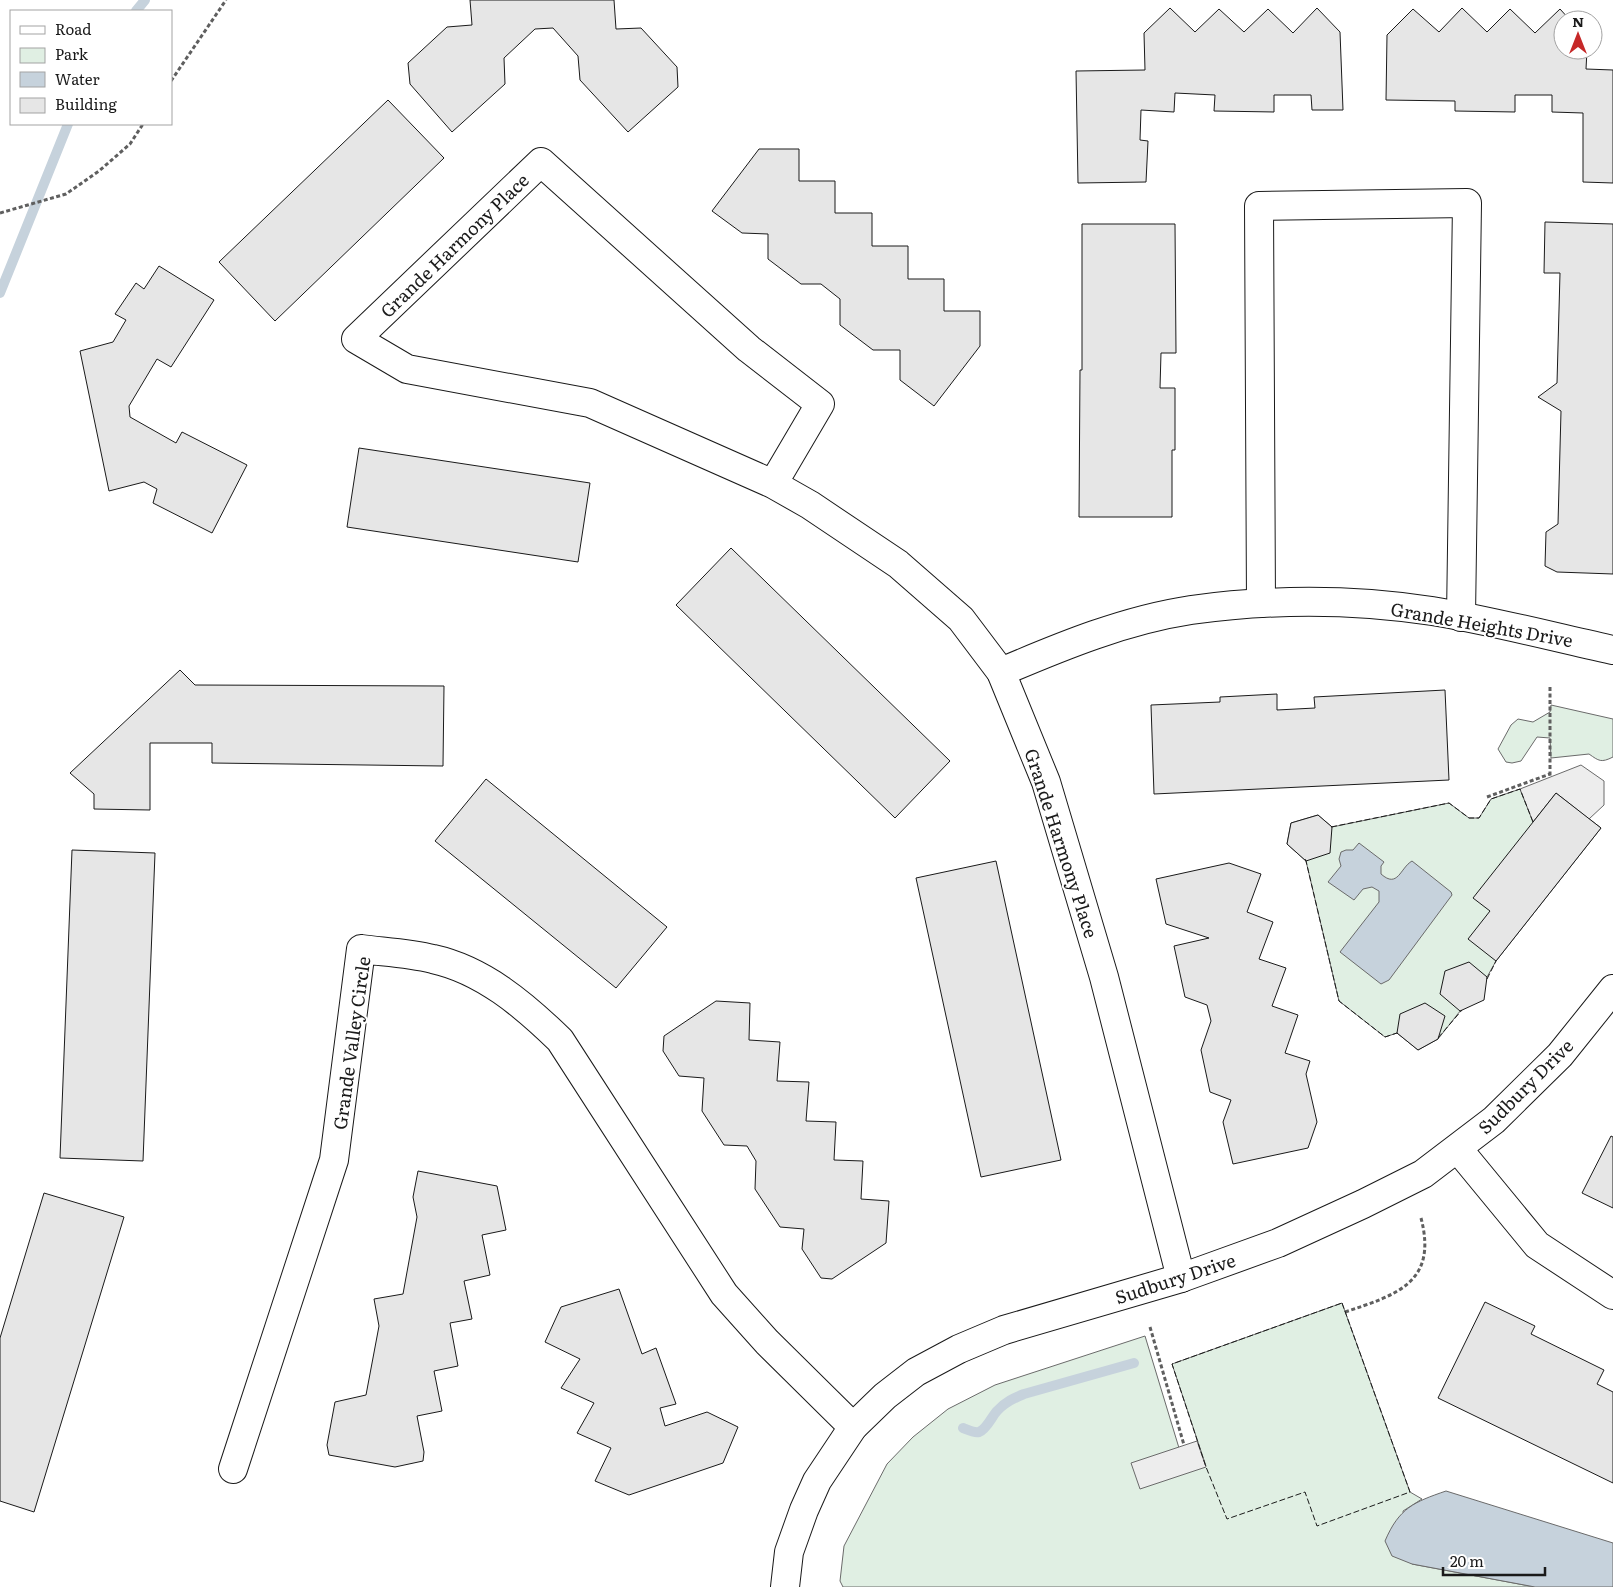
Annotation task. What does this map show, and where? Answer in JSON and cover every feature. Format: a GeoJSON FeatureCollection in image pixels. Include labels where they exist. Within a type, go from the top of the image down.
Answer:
{"type":"FeatureCollection","features":[{"type":"Feature","properties":{"kind":"street","name":"Grande Harmony Place"},"geometry":{"type":"LineString","coordinates":[[773,484],[820,404],[749,349],[541,162],[356,339],[407,369],[590,403],[773,484],[898,564],[962,619],[1002,672],[1046,782],[1104,978],[1181,1278]]}},
{"type":"Feature","properties":{"kind":"street"},"geometry":{"type":"LineString","coordinates":[[1261,603],[1260,206],[1467,203],[1461,617]]}},
{"type":"Feature","properties":{"kind":"street","name":"Grande Heights Drive"},"geometry":{"type":"LineString","coordinates":[[1002,672],[1053,650],[1125,625],[1190,610],[1261,603],[1347,602],[1431,611],[1613,650]]}},
{"type":"Feature","properties":{"kind":"street","name":"Grande Valley Circle"},"geometry":{"type":"LineString","coordinates":[[233,1469],[334,1160],[361,949],[433,959],[471,972],[501,990],[534,1014],[560,1040],[724,1294],[767,1342],[853,1427]]}},
{"type":"Feature","properties":{"kind":"street","name":"Sudbury Drive"},"geometry":{"type":"LineString","coordinates":[[785,1587],[790,1552],[804,1510],[817,1481],[853,1427],[885,1396],[916,1372],[959,1349],[1004,1330],[1181,1278],[1278,1243],[1423,1174],[1494,1120],[1560,1055],[1613,989]]}},
{"type":"Feature","properties":{"kind":"street"},"geometry":{"type":"LineString","coordinates":[[1458,1149],[1537,1244],[1613,1295]]}},
{"type":"Feature","properties":{"kind":"path"},"geometry":{"type":"LineString","coordinates":[[172,81],[226,0]]}},
{"type":"Feature","properties":{"kind":"path"},"geometry":{"type":"LineString","coordinates":[[0,213],[66,194],[99,171],[130,144],[142,125]]}},
{"type":"Feature","properties":{"kind":"path"},"geometry":{"type":"LineString","coordinates":[[1487,796],[1550,776],[1550,687]]}},
{"type":"Feature","properties":{"kind":"path"},"geometry":{"type":"LineString","coordinates":[[1345,1312],[1380,1300],[1402,1288],[1415,1277],[1423,1263],[1426,1243],[1421,1218]]}},
{"type":"Feature","properties":{"kind":"path"},"geometry":{"type":"LineString","coordinates":[[1150,1327],[1184,1446]]}},
{"type":"Feature","properties":{"kind":"green space"},"geometry":{"type":"Polygon","coordinates":[[[1551,705],[1613,719],[1613,757],[1600,760],[1589,754],[1551,758],[1550,738],[1537,737],[1521,761],[1506,762],[1498,749],[1511,725],[1518,719],[1533,722],[1550,712],[1551,705]]]}},
{"type":"Feature","properties":{"kind":"green space"},"geometry":{"type":"Polygon","coordinates":[[[1520,789],[1533,821],[1556,793],[1601,828],[1496,961],[1487,977],[1438,1039],[1418,1050],[1397,1033],[1385,1037],[1339,1001],[1306,861],[1287,844],[1291,823],[1318,815],[1332,827],[1449,803],[1469,818],[1479,818],[1491,799],[1520,789]]]}},
{"type":"Feature","properties":{"kind":"green space"},"geometry":{"type":"Polygon","coordinates":[[[1342,1303],[1410,1492],[1422,1499],[1403,1511],[1412,1564],[1535,1587],[843,1587],[840,1581],[844,1546],[887,1464],[913,1437],[948,1409],[995,1385],[1145,1336],[1179,1448],[1206,1466],[1172,1364],[1342,1303]]]}},
{"type":"Feature","properties":{"kind":"shaded area"},"geometry":{"type":"Polygon","coordinates":[[[1581,765],[1604,781],[1604,805],[1589,819],[1556,793],[1533,822],[1520,789],[1581,765]]]}},
{"type":"Feature","properties":{"kind":"shaded area"},"geometry":{"type":"Polygon","coordinates":[[[1197,1441],[1206,1467],[1140,1489],[1131,1463],[1197,1441]]]}},
{"type":"Feature","properties":{"kind":"water"},"geometry":{"type":"Polygon","coordinates":[[[1359,843],[1384,862],[1381,866],[1381,874],[1387,878],[1391,879],[1398,876],[1412,861],[1451,892],[1452,895],[1389,980],[1381,984],[1340,952],[1379,902],[1379,891],[1372,887],[1363,889],[1354,900],[1328,882],[1341,866],[1339,859],[1341,852],[1353,850],[1359,843]]]}},
{"type":"Feature","properties":{"kind":"water"},"geometry":{"type":"Polygon","coordinates":[[[1446,1491],[1613,1543],[1613,1587],[1535,1587],[1412,1564],[1392,1556],[1385,1541],[1396,1521],[1416,1503],[1446,1491]]]}},
{"type":"Feature","properties":{"kind":"building"},"geometry":{"type":"Polygon","coordinates":[[[470,0],[614,0],[616,29],[641,28],[677,67],[678,87],[628,132],[580,80],[578,56],[553,28],[535,29],[504,58],[505,84],[452,132],[410,84],[408,63],[447,27],[472,25],[470,0]]]}},
{"type":"Feature","properties":{"kind":"building"},"geometry":{"type":"Polygon","coordinates":[[[1170,8],[1195,32],[1219,9],[1244,32],[1268,9],[1293,33],[1317,8],[1340,32],[1343,110],[1312,110],[1311,95],[1274,95],[1274,112],[1214,111],[1215,95],[1175,93],[1174,112],[1141,110],[1140,140],[1148,141],[1146,182],[1078,183],[1076,71],[1145,70],[1144,33],[1170,8]]]}},
{"type":"Feature","properties":{"kind":"building"},"geometry":{"type":"Polygon","coordinates":[[[1462,8],[1487,32],[1510,9],[1535,33],[1553,16],[1553,60],[1586,60],[1586,69],[1613,70],[1613,183],[1583,182],[1583,113],[1552,112],[1552,95],[1515,95],[1515,112],[1455,111],[1455,101],[1386,100],[1387,35],[1413,9],[1439,32],[1462,8]]]}},
{"type":"Feature","properties":{"kind":"building"},"geometry":{"type":"Polygon","coordinates":[[[388,100],[444,158],[275,321],[219,262],[388,100]]]}},
{"type":"Feature","properties":{"kind":"building"},"geometry":{"type":"Polygon","coordinates":[[[759,149],[799,149],[799,181],[835,181],[835,213],[872,213],[872,246],[908,246],[908,279],[944,279],[944,311],[980,311],[980,346],[934,406],[900,380],[900,350],[873,350],[840,325],[840,299],[821,284],[801,284],[768,259],[768,234],[742,233],[712,211],[759,149]]]}},
{"type":"Feature","properties":{"kind":"building"},"geometry":{"type":"Polygon","coordinates":[[[1545,222],[1613,224],[1613,574],[1557,572],[1545,566],[1546,532],[1558,524],[1561,411],[1538,397],[1557,383],[1560,273],[1544,273],[1545,222]]]}},
{"type":"Feature","properties":{"kind":"building"},"geometry":{"type":"Polygon","coordinates":[[[1082,224],[1175,224],[1176,353],[1161,353],[1160,388],[1175,388],[1175,450],[1172,450],[1172,517],[1079,517],[1082,224]]]}},
{"type":"Feature","properties":{"kind":"building"},"geometry":{"type":"Polygon","coordinates":[[[159,266],[214,300],[171,367],[157,359],[129,406],[130,417],[176,443],[182,432],[247,465],[212,533],[153,503],[157,489],[144,482],[109,491],[80,351],[113,342],[126,320],[115,314],[136,283],[144,289],[159,266]]]}},
{"type":"Feature","properties":{"kind":"building"},"geometry":{"type":"Polygon","coordinates":[[[359,448],[590,483],[578,562],[347,527],[359,448]]]}},
{"type":"Feature","properties":{"kind":"building"},"geometry":{"type":"Polygon","coordinates":[[[731,548],[950,761],[895,818],[676,605],[731,548]]]}},
{"type":"Feature","properties":{"kind":"building"},"geometry":{"type":"Polygon","coordinates":[[[180,670],[195,685],[444,686],[443,766],[212,763],[212,743],[150,743],[150,810],[94,809],[94,794],[70,773],[180,670]]]}},
{"type":"Feature","properties":{"kind":"building"},"geometry":{"type":"Polygon","coordinates":[[[1445,690],[1449,780],[1154,794],[1151,705],[1220,702],[1220,697],[1277,694],[1277,710],[1315,708],[1314,697],[1445,690]]]}},
{"type":"Feature","properties":{"kind":"building"},"geometry":{"type":"Polygon","coordinates":[[[486,779],[667,927],[616,988],[435,841],[486,779]]]}},
{"type":"Feature","properties":{"kind":"building"},"geometry":{"type":"Polygon","coordinates":[[[1556,793],[1601,828],[1496,961],[1468,939],[1490,911],[1473,898],[1556,793]]]}},
{"type":"Feature","properties":{"kind":"building"},"geometry":{"type":"Polygon","coordinates":[[[1318,815],[1332,827],[1330,853],[1306,861],[1287,844],[1291,823],[1318,815]]]}},
{"type":"Feature","properties":{"kind":"building"},"geometry":{"type":"Polygon","coordinates":[[[72,850],[155,853],[143,1161],[60,1158],[72,850]]]}},
{"type":"Feature","properties":{"kind":"building"},"geometry":{"type":"Polygon","coordinates":[[[996,861],[1061,1160],[981,1177],[916,878],[996,861]]]}},
{"type":"Feature","properties":{"kind":"building"},"geometry":{"type":"Polygon","coordinates":[[[1229,863],[1261,874],[1247,912],[1273,922],[1259,959],[1286,968],[1272,1006],[1298,1015],[1285,1053],[1310,1061],[1306,1074],[1317,1122],[1308,1148],[1233,1164],[1223,1122],[1231,1100],[1210,1092],[1201,1050],[1211,1021],[1207,1005],[1185,997],[1174,946],[1209,938],[1166,924],[1156,879],[1229,863]]]}},
{"type":"Feature","properties":{"kind":"building"},"geometry":{"type":"Polygon","coordinates":[[[1469,962],[1487,977],[1484,1000],[1460,1011],[1440,994],[1445,971],[1469,962]]]}},
{"type":"Feature","properties":{"kind":"building"},"geometry":{"type":"Polygon","coordinates":[[[716,1001],[750,1003],[749,1040],[780,1042],[777,1081],[809,1082],[806,1121],[836,1122],[834,1160],[863,1161],[861,1199],[889,1201],[886,1243],[832,1279],[821,1278],[802,1249],[804,1229],[780,1227],[755,1189],[756,1161],[747,1146],[724,1145],[702,1111],[704,1078],[679,1076],[663,1051],[664,1036],[716,1001]]]}},
{"type":"Feature","properties":{"kind":"building"},"geometry":{"type":"Polygon","coordinates":[[[1425,1003],[1445,1016],[1438,1039],[1418,1050],[1397,1033],[1400,1014],[1425,1003]]]}},
{"type":"Feature","properties":{"kind":"building"},"geometry":{"type":"Polygon","coordinates":[[[1611,1136],[1613,1137],[1613,1208],[1582,1193],[1611,1136]]]}},
{"type":"Feature","properties":{"kind":"building"},"geometry":{"type":"Polygon","coordinates":[[[418,1171],[497,1186],[506,1230],[482,1235],[490,1275],[464,1281],[472,1319],[450,1323],[458,1366],[434,1371],[442,1411],[417,1416],[424,1452],[423,1461],[395,1467],[329,1455],[327,1445],[335,1402],[366,1395],[379,1326],[374,1299],[403,1294],[417,1217],[413,1197],[418,1171]]]}},
{"type":"Feature","properties":{"kind":"building"},"geometry":{"type":"Polygon","coordinates":[[[44,1193],[124,1217],[34,1512],[0,1501],[0,1338],[44,1193]]]}},
{"type":"Feature","properties":{"kind":"building"},"geometry":{"type":"Polygon","coordinates":[[[619,1289],[642,1354],[656,1348],[676,1404],[660,1408],[665,1426],[707,1412],[738,1427],[723,1463],[629,1495],[595,1481],[611,1448],[577,1433],[594,1403],[561,1388],[580,1359],[545,1342],[561,1307],[619,1289]]]}},
{"type":"Feature","properties":{"kind":"building"},"geometry":{"type":"Polygon","coordinates":[[[1485,1302],[1535,1326],[1531,1334],[1604,1370],[1597,1384],[1613,1392],[1613,1483],[1438,1398],[1485,1302]]]}},
{"type":"Feature","properties":{"kind":"waterway"},"geometry":{"type":"LineString","coordinates":[[137,10],[145,0]]}},
{"type":"Feature","properties":{"kind":"waterway"},"geometry":{"type":"LineString","coordinates":[[0,293],[68,125]]}},
{"type":"Feature","properties":{"kind":"waterway"},"geometry":{"type":"LineString","coordinates":[[963,1428],[979,1432],[1003,1405],[1024,1394],[1134,1363]]}},
{"type":"Feature","properties":{"kind":"fence"},"geometry":{"type":"LineString","coordinates":[[1331,827],[1449,803],[1469,818],[1479,818],[1491,799],[1520,789],[1533,822]]}},
{"type":"Feature","properties":{"kind":"fence"},"geometry":{"type":"LineString","coordinates":[[1305,859],[1339,1001],[1385,1037],[1397,1033],[1399,1035]]}},
{"type":"Feature","properties":{"kind":"fence"},"geometry":{"type":"LineString","coordinates":[[1487,979],[1496,961]]}},
{"type":"Feature","properties":{"kind":"fence"},"geometry":{"type":"LineString","coordinates":[[1438,1038],[1462,1010]]}},
{"type":"Feature","properties":{"kind":"fence"},"geometry":{"type":"LineString","coordinates":[[1342,1303],[1410,1492],[1317,1526],[1305,1492],[1227,1519],[1206,1467],[1172,1364],[1342,1303]]}}]}
